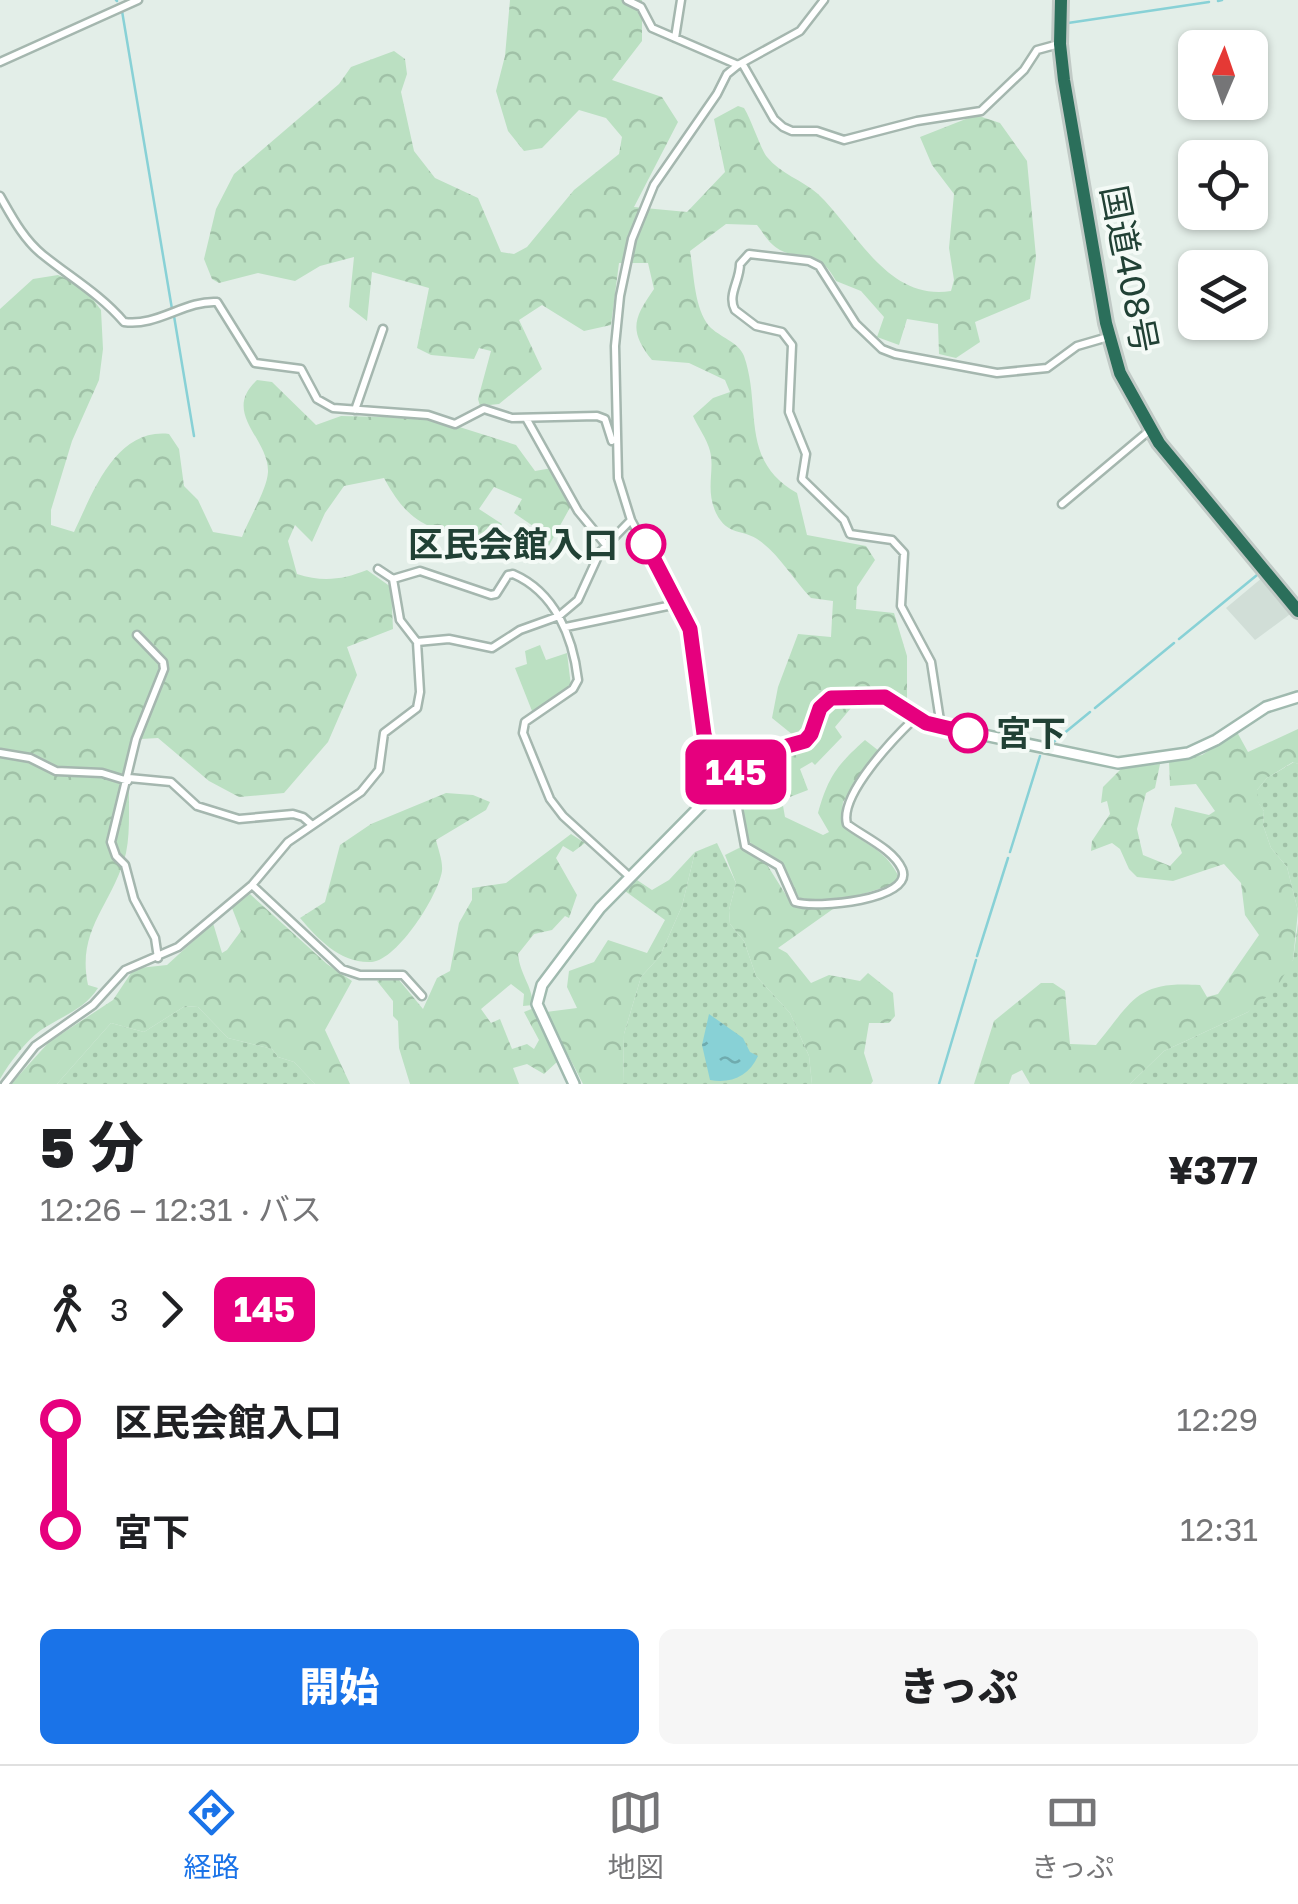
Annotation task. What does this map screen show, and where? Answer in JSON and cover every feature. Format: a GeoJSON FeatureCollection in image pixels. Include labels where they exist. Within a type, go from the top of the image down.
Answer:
{"type":"FeatureCollection","features":[{"type":"Feature","properties":{"kind":"highway","name":"国道408号"},"geometry":{"type":"LineString","coordinates":[[1060,0],[1060,44],[1109,336],[1120,374],[1150,430],[1298,612]]}},
{"type":"Feature","properties":{"kind":"street"},"geometry":{"type":"LineString","coordinates":[[0,62],[138,0]]}},
{"type":"Feature","properties":{"kind":"street"},"geometry":{"type":"LineString","coordinates":[[627,0],[641,8],[652,28],[740,64],[783,127],[792,132],[817,131],[844,140],[903,124],[981,112],[1024,70],[1037,50],[1060,44]]}},
{"type":"Feature","properties":{"kind":"street"},"geometry":{"type":"LineString","coordinates":[[674,38],[681,0]]}},
{"type":"Feature","properties":{"kind":"street"},"geometry":{"type":"LineString","coordinates":[[824,0],[800,31],[728,74],[665,166],[632,239],[624,269],[616,346],[618,478],[631,520],[690,629],[704,734],[723,783],[737,803],[745,846],[778,866],[795,902],[814,907],[836,906],[892,890],[904,880],[904,872],[895,858],[847,824],[845,818],[847,804],[891,741],[915,718]]}},
{"type":"Feature","properties":{"kind":"street"},"geometry":{"type":"LineString","coordinates":[[0,196],[34,247],[72,274],[125,322],[146,322],[205,302],[218,302],[255,362],[301,369],[317,399],[325,405],[428,416],[455,424],[484,409],[512,418],[601,417],[609,427],[616,458]]}},
{"type":"Feature","properties":{"kind":"street"},"geometry":{"type":"LineString","coordinates":[[941,727],[927,650],[901,606],[904,554],[883,536],[857,538],[850,534],[844,520],[802,479],[806,454],[789,412],[792,345],[782,332],[756,326],[734,310],[731,303],[740,264],[749,254],[809,260],[826,272],[856,324],[882,349],[952,366],[997,373],[1048,368],[1077,346],[1109,336]]}},
{"type":"Feature","properties":{"kind":"street"},"geometry":{"type":"LineString","coordinates":[[354,410],[383,329]]}},
{"type":"Feature","properties":{"kind":"street"},"geometry":{"type":"LineString","coordinates":[[526,418],[578,511],[606,545]]}},
{"type":"Feature","properties":{"kind":"street"},"geometry":{"type":"LineString","coordinates":[[1062,504],[1150,430]]}},
{"type":"Feature","properties":{"kind":"street"},"geometry":{"type":"LineString","coordinates":[[418,642],[448,639],[492,648],[520,630],[559,616],[578,600],[590,567],[631,520]]}},
{"type":"Feature","properties":{"kind":"street"},"geometry":{"type":"LineString","coordinates":[[5,1084],[35,1046],[93,1006],[126,970],[178,948],[252,885],[282,847],[311,824],[346,805],[379,770],[384,733],[417,708],[420,692],[418,642],[400,620],[393,579],[378,569]]}},
{"type":"Feature","properties":{"kind":"street"},"geometry":{"type":"LineString","coordinates":[[393,579],[420,571],[491,595],[513,574],[544,595],[566,627],[578,684],[530,716],[523,733],[550,799],[631,878]]}},
{"type":"Feature","properties":{"kind":"street"},"geometry":{"type":"LineString","coordinates":[[566,627],[678,604]]}},
{"type":"Feature","properties":{"kind":"street"},"geometry":{"type":"LineString","coordinates":[[137,634],[164,668],[136,739],[111,836],[112,850],[125,865],[134,899],[155,938],[158,958]]}},
{"type":"Feature","properties":{"kind":"street"},"geometry":{"type":"LineString","coordinates":[[574,1084],[536,997],[542,985],[600,908],[723,783],[766,752],[805,741],[820,708],[831,698],[885,697],[915,718],[941,727],[1125,763],[1188,753],[1216,740],[1266,707],[1298,697]]}},
{"type":"Feature","properties":{"kind":"street"},"geometry":{"type":"LineString","coordinates":[[0,753],[30,758],[56,771],[171,782],[197,806],[238,819],[293,814],[304,816],[311,824]]}},
{"type":"Feature","properties":{"kind":"street"},"geometry":{"type":"LineString","coordinates":[[252,885],[342,969],[360,975],[403,975],[422,996]]}},
{"type":"Feature","properties":{"kind":"shaded area"},"geometry":{"type":"Polygon","coordinates":[[[1263,577],[1293,612],[1255,640],[1226,608],[1263,577]]]}},
{"type":"Feature","properties":{"kind":"green space"},"geometry":{"type":"Polygon","coordinates":[[[510,0],[642,0],[642,41],[612,80],[662,97],[678,122],[634,207],[687,212],[725,172],[714,119],[738,106],[744,108],[767,157],[818,194],[891,274],[929,291],[951,291],[954,280],[949,248],[954,194],[932,165],[920,137],[976,115],[1000,123],[1027,161],[1036,257],[1030,299],[975,322],[980,342],[956,358],[939,354],[938,324],[907,319],[899,345],[877,337],[884,317],[861,291],[836,281],[812,257],[781,251],[757,225],[726,224],[690,251],[700,310],[709,326],[744,356],[759,449],[779,480],[797,493],[807,535],[866,546],[875,560],[857,587],[856,609],[894,613],[907,656],[907,703],[878,692],[841,690],[820,700],[802,732],[793,735],[772,718],[778,687],[798,634],[831,637],[833,601],[811,598],[767,547],[726,526],[716,513],[711,496],[710,451],[693,416],[713,398],[730,392],[725,380],[689,363],[652,360],[644,350],[636,324],[654,289],[648,263],[619,263],[611,325],[584,331],[542,305],[519,320],[542,369],[499,404],[480,406],[478,399],[491,351],[479,348],[474,359],[431,355],[417,348],[429,288],[372,272],[367,321],[349,307],[354,257],[320,266],[295,281],[258,273],[219,283],[212,279],[204,259],[216,209],[234,174],[339,84],[351,67],[394,51],[405,59],[407,74],[401,92],[414,151],[435,178],[478,198],[501,252],[514,254],[527,247],[574,190],[619,154],[622,137],[606,118],[579,110],[542,148],[524,151],[508,131],[496,91],[505,56],[510,0]]]}},
{"type":"Feature","properties":{"kind":"green space"},"geometry":{"type":"Polygon","coordinates":[[[58,275],[83,286],[101,310],[103,349],[99,380],[72,441],[51,510],[51,525],[74,532],[98,482],[121,452],[150,435],[169,434],[179,449],[184,486],[198,500],[213,532],[242,537],[268,472],[262,448],[245,415],[247,392],[257,380],[272,382],[316,425],[341,416],[431,418],[516,445],[535,471],[552,468],[572,504],[547,549],[525,537],[533,526],[514,513],[522,499],[494,487],[479,509],[502,524],[491,542],[481,537],[473,544],[421,522],[402,506],[384,478],[344,486],[325,513],[312,542],[295,525],[288,541],[297,574],[332,579],[367,570],[391,587],[393,629],[347,647],[357,675],[328,742],[284,793],[239,797],[209,781],[158,738],[141,739],[131,765],[126,853],[87,948],[88,985],[98,988],[80,1007],[35,1035],[0,1079],[0,309],[33,279],[58,275]]]}},
{"type":"Feature","properties":{"kind":"green space"},"geometry":{"type":"Polygon","coordinates":[[[540,645],[546,660],[567,653],[571,686],[532,711],[515,668],[527,664],[525,651],[540,645]]]}},
{"type":"Feature","properties":{"kind":"green space"},"geometry":{"type":"Polygon","coordinates":[[[848,702],[851,708],[835,727],[842,737],[815,765],[812,762],[800,769],[808,790],[782,800],[785,817],[823,835],[829,832],[818,813],[826,790],[840,765],[865,740],[879,751],[843,802],[841,821],[886,858],[899,877],[898,883],[834,903],[802,903],[783,867],[748,841],[739,787],[743,774],[762,759],[810,742],[817,735],[824,711],[836,703],[848,702]]]}},
{"type":"Feature","properties":{"kind":"green space"},"geometry":{"type":"Polygon","coordinates":[[[1298,729],[1298,764],[1293,762],[1267,778],[1257,790],[1257,800],[1264,811],[1263,825],[1271,848],[1287,867],[1298,911],[1293,960],[1275,990],[1248,1012],[1164,1051],[1130,1084],[1030,1084],[1022,1070],[1012,1075],[1009,1084],[974,1084],[994,1021],[1041,983],[1053,983],[1065,991],[1070,1044],[1096,1045],[1129,1005],[1149,990],[1200,985],[1207,997],[1218,994],[1259,935],[1245,915],[1241,883],[1224,864],[1173,881],[1137,877],[1112,843],[1091,851],[1092,841],[1110,814],[1107,801],[1101,803],[1103,787],[1122,768],[1160,764],[1155,788],[1146,793],[1137,829],[1143,855],[1170,866],[1182,853],[1171,825],[1175,807],[1209,815],[1215,811],[1196,784],[1170,786],[1169,761],[1202,755],[1237,732],[1248,752],[1298,729]]]}},
{"type":"Feature","properties":{"kind":"green space"},"geometry":{"type":"Polygon","coordinates":[[[1294,762],[1298,764],[1298,911],[1287,867],[1271,848],[1263,825],[1264,811],[1257,801],[1257,790],[1267,778],[1294,762]]]}},
{"type":"Feature","properties":{"kind":"green space"},"geometry":{"type":"Polygon","coordinates":[[[446,793],[473,795],[490,802],[486,810],[436,840],[442,871],[415,925],[393,950],[372,962],[350,959],[331,949],[300,918],[325,902],[340,845],[371,824],[446,793]]]}},
{"type":"Feature","properties":{"kind":"green space"},"geometry":{"type":"Polygon","coordinates":[[[571,834],[585,843],[573,852],[563,846],[556,858],[577,895],[569,918],[565,916],[552,930],[534,934],[518,954],[533,1005],[523,1006],[524,994],[511,984],[481,1009],[491,1023],[500,1019],[512,1049],[527,1044],[534,1049],[539,1040],[524,1012],[534,1008],[558,1061],[544,1074],[527,1064],[513,1068],[519,1084],[410,1084],[399,1048],[393,1001],[377,981],[383,977],[399,980],[423,1009],[437,978],[450,971],[459,923],[472,900],[472,888],[506,883],[571,834]]]}},
{"type":"Feature","properties":{"kind":"green space"},"geometry":{"type":"Polygon","coordinates":[[[717,843],[736,883],[729,910],[730,924],[744,941],[756,976],[790,1013],[809,1056],[812,1084],[623,1084],[624,1034],[641,977],[660,956],[682,906],[695,852],[717,843]]]}},
{"type":"Feature","properties":{"kind":"green space"},"geometry":{"type":"Polygon","coordinates":[[[741,847],[764,860],[786,895],[797,904],[833,909],[778,948],[787,953],[811,983],[829,975],[860,981],[868,973],[893,993],[895,1016],[889,1023],[869,1023],[864,1053],[871,1084],[812,1084],[809,1056],[790,1013],[756,976],[744,941],[730,924],[729,910],[736,883],[725,855],[741,847]]]}},
{"type":"Feature","properties":{"kind":"green space"},"geometry":{"type":"Polygon","coordinates":[[[695,852],[682,906],[660,956],[641,977],[624,1034],[623,1084],[583,1084],[546,1012],[577,1008],[567,987],[569,971],[594,962],[608,940],[647,953],[665,920],[625,891],[637,880],[652,890],[669,880],[695,852]]]}},
{"type":"Feature","properties":{"kind":"green space"},"geometry":{"type":"Polygon","coordinates":[[[250,894],[327,964],[352,981],[325,1030],[350,1084],[315,1084],[294,1062],[278,1057],[272,1049],[228,1038],[198,1007],[185,1006],[144,1032],[111,1023],[57,1084],[11,1084],[49,1042],[113,1000],[131,973],[139,968],[167,965],[213,923],[222,953],[227,950],[241,931],[232,908],[250,894]]]}},
{"type":"Feature","properties":{"kind":"green space"},"geometry":{"type":"Polygon","coordinates":[[[1298,923],[1298,1084],[1130,1084],[1164,1051],[1248,1012],[1293,960],[1298,923]]]}},
{"type":"Feature","properties":{"kind":"green space"},"geometry":{"type":"Polygon","coordinates":[[[185,1006],[198,1007],[228,1038],[272,1049],[278,1057],[294,1062],[315,1084],[57,1084],[111,1023],[144,1032],[185,1006]]]}},
{"type":"Feature","properties":{"kind":"water"},"geometry":{"type":"Polygon","coordinates":[[[709,1014],[743,1038],[750,1052],[758,1056],[750,1069],[738,1077],[710,1080],[702,1045],[709,1014]]]}},
{"type":"Feature","properties":{"kind":"waterway"},"geometry":{"type":"LineString","coordinates":[[1218,1],[1222,0]]}},
{"type":"Feature","properties":{"kind":"waterway"},"geometry":{"type":"LineString","coordinates":[[1068,23],[1209,2]]}},
{"type":"Feature","properties":{"kind":"waterway"},"geometry":{"type":"LineString","coordinates":[[122,11],[172,309]]}},
{"type":"Feature","properties":{"kind":"waterway"},"geometry":{"type":"LineString","coordinates":[[174,316],[194,436]]}},
{"type":"Feature","properties":{"kind":"waterway"},"geometry":{"type":"LineString","coordinates":[[1179,639],[1257,575]]}},
{"type":"Feature","properties":{"kind":"waterway"},"geometry":{"type":"LineString","coordinates":[[1095,708],[1174,643]]}},
{"type":"Feature","properties":{"kind":"waterway"},"geometry":{"type":"LineString","coordinates":[[1051,744],[1090,712]]}},
{"type":"Feature","properties":{"kind":"waterway"},"geometry":{"type":"LineString","coordinates":[[1010,852],[1040,756]]}},
{"type":"Feature","properties":{"kind":"waterway"},"geometry":{"type":"LineString","coordinates":[[977,956],[1008,858]]}},
{"type":"Feature","properties":{"kind":"waterway"},"geometry":{"type":"LineString","coordinates":[[939,1084],[976,960]]}},
{"type":"Feature","properties":{"kind":"bus line","name":"145"},"geometry":{"type":"LineString","coordinates":[[646,544],[690,629],[704,734],[721,785],[766,752],[805,741],[824,701],[831,698],[885,697],[926,723],[968,733]]}},
{"type":"Feature","properties":{"kind":"place","name":"区民会館入口"},"geometry":{"type":"Point","coordinates":[646,544]}},
{"type":"Feature","properties":{"kind":"place","name":"宮下"},"geometry":{"type":"Point","coordinates":[968,733]}}]}
